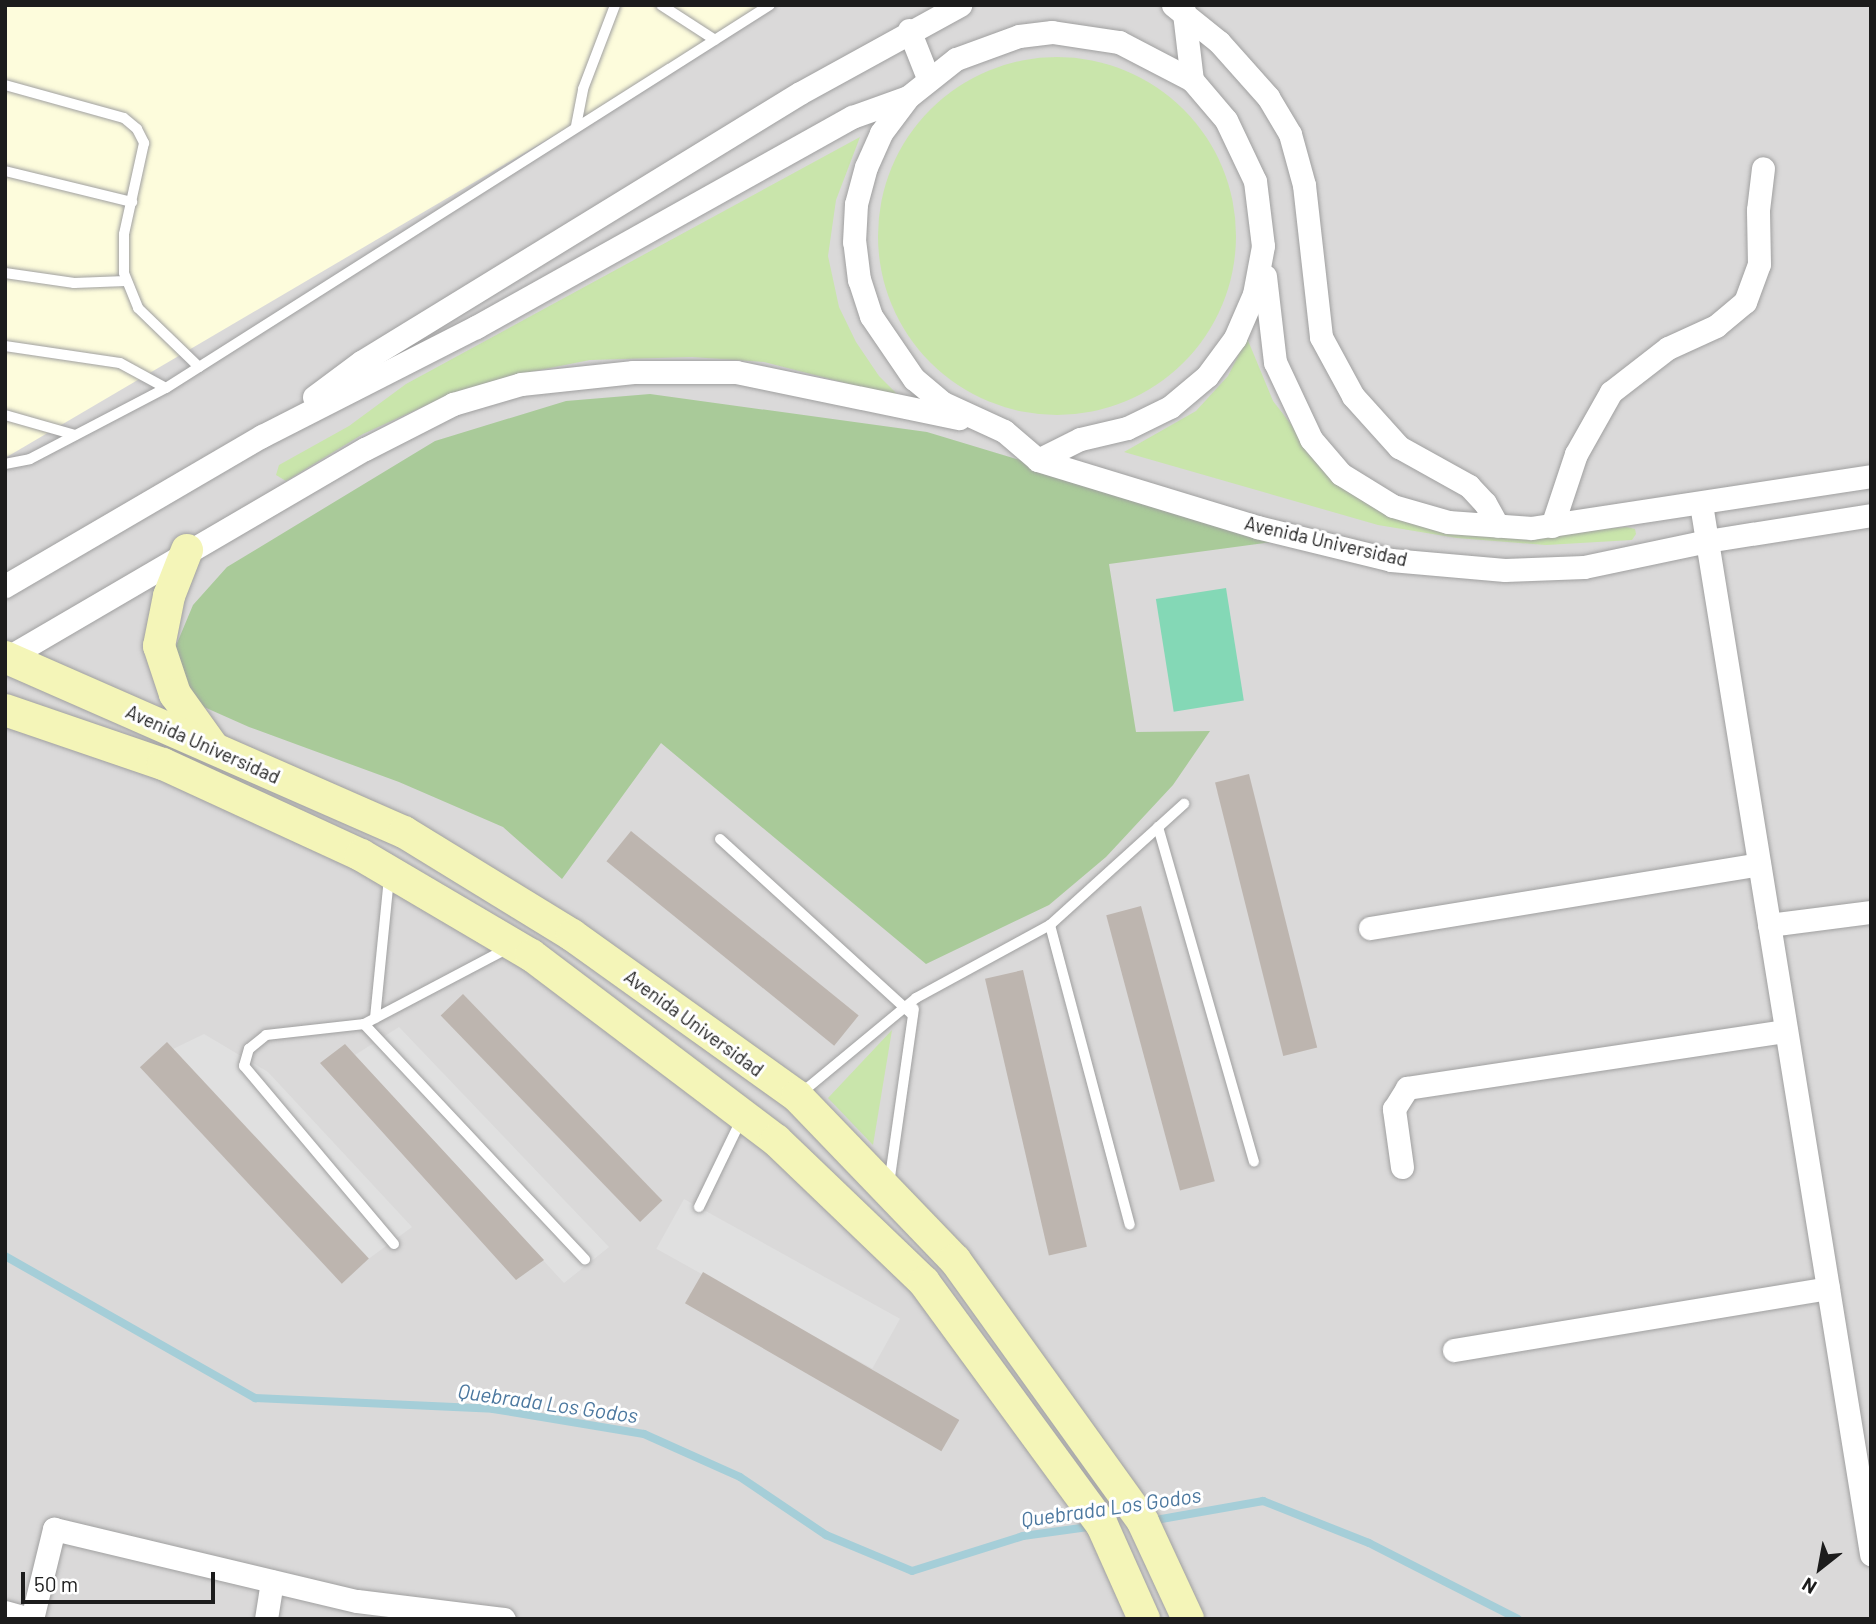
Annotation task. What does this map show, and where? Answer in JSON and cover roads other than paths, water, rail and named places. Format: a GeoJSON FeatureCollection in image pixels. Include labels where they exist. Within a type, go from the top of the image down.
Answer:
{"type":"FeatureCollection","features":[{"type":"Feature","properties":{"kind":"street"},"geometry":{"type":"LineString","coordinates":[[1180,7],[1192,80]]}},
{"type":"Feature","properties":{"kind":"street"},"geometry":{"type":"LineString","coordinates":[[1180,7],[1268,97],[1290,134],[1304,186],[1321,337],[1353,396],[1399,447],[1469,486],[1498,526]]}},
{"type":"Feature","properties":{"kind":"street"},"geometry":{"type":"LineString","coordinates":[[262,436],[361,362],[909,30],[948,9]]}},
{"type":"Feature","properties":{"kind":"street"},"geometry":{"type":"LineString","coordinates":[[909,30],[928,78]]}},
{"type":"Feature","properties":{"kind":"street"},"geometry":{"type":"LineString","coordinates":[[977,422],[914,379],[871,316],[859,280],[854,242],[856,204],[866,167],[881,133],[908,97],[928,78],[986,45],[1052,32],[1119,42],[1192,80],[1226,120],[1255,181],[1275,362],[1311,439],[1341,474],[1393,506],[1447,522],[1552,526],[1871,476]]}},
{"type":"Feature","properties":{"kind":"street"},"geometry":{"type":"LineString","coordinates":[[5,586],[262,436],[476,327],[852,117],[908,97]]}},
{"type":"Feature","properties":{"kind":"street"},"geometry":{"type":"LineString","coordinates":[[1552,526],[1576,454],[1611,392],[1668,348],[1716,326],[1745,302],[1759,264],[1758,210],[1763,168]]}},
{"type":"Feature","properties":{"kind":"street"},"geometry":{"type":"LineString","coordinates":[[6,658],[187,550],[453,404],[521,384],[633,372],[736,372],[977,422],[1003,431],[1038,460],[1080,439],[1127,428],[1170,407],[1207,376],[1236,338],[1254,294],[1263,246]]}},
{"type":"Feature","properties":{"kind":"street","name":"Avenida Universidad"},"geometry":{"type":"LineString","coordinates":[[1038,460],[1257,527],[1391,560],[1504,570],[1584,567],[1707,541],[1871,515]]}},
{"type":"Feature","properties":{"kind":"street"},"geometry":{"type":"LineString","coordinates":[[1701,504],[1828,1287],[1862,1445],[1871,1554]]}},
{"type":"Feature","properties":{"kind":"street"},"geometry":{"type":"LineString","coordinates":[[187,550],[169,596],[159,646],[175,694],[214,748]]}},
{"type":"Feature","properties":{"kind":"street","name":"Avenida Universidad"},"geometry":{"type":"LineString","coordinates":[[6,658],[404,832],[572,935],[797,1096],[955,1260],[1143,1522],[1188,1619]]}},
{"type":"Feature","properties":{"kind":"street","name":"Avenida Universidad"},"geometry":{"type":"LineString","coordinates":[[5,710],[163,764],[389,872],[513,945],[776,1140],[925,1282],[1102,1524],[1144,1619]]}},
{"type":"Feature","properties":{"kind":"street"},"geometry":{"type":"LineString","coordinates":[[1370,928],[1759,864]]}},
{"type":"Feature","properties":{"kind":"street"},"geometry":{"type":"LineString","coordinates":[[1769,925],[1871,912]]}},
{"type":"Feature","properties":{"kind":"street"},"geometry":{"type":"LineString","coordinates":[[1402,1167],[1394,1109],[1407,1088],[1786,1031]]}},
{"type":"Feature","properties":{"kind":"street"},"geometry":{"type":"LineString","coordinates":[[1454,1350],[1828,1287]]}},
{"type":"Feature","properties":{"kind":"street"},"geometry":{"type":"LineString","coordinates":[[5,1612],[31,1619],[54,1529],[357,1601],[504,1619]]}},
{"type":"Feature","properties":{"kind":"street"},"geometry":{"type":"LineString","coordinates":[[266,1619],[272,1581]]}},
{"type":"Feature","properties":{"kind":"lane"},"geometry":{"type":"LineString","coordinates":[[576,126],[583,89],[614,5]]}},
{"type":"Feature","properties":{"kind":"lane"},"geometry":{"type":"LineString","coordinates":[[661,5],[715,40]]}},
{"type":"Feature","properties":{"kind":"lane"},"geometry":{"type":"LineString","coordinates":[[5,464],[30,459],[166,388],[770,5]]}},
{"type":"Feature","properties":{"kind":"lane"},"geometry":{"type":"LineString","coordinates":[[5,85],[131,123],[144,143],[122,247],[126,281],[138,308],[200,367]]}},
{"type":"Feature","properties":{"kind":"lane"},"geometry":{"type":"LineString","coordinates":[[5,171],[132,202]]}},
{"type":"Feature","properties":{"kind":"lane"},"geometry":{"type":"LineString","coordinates":[[5,273],[74,283],[126,281]]}},
{"type":"Feature","properties":{"kind":"lane"},"geometry":{"type":"LineString","coordinates":[[5,346],[120,363],[166,388]]}},
{"type":"Feature","properties":{"kind":"lane"},"geometry":{"type":"LineString","coordinates":[[5,415],[75,436]]}},
{"type":"Feature","properties":{"kind":"lane"},"geometry":{"type":"LineString","coordinates":[[797,1096],[916,998],[1050,925],[1184,804]]}},
{"type":"Feature","properties":{"kind":"lane"},"geometry":{"type":"LineString","coordinates":[[1158,827],[1254,1161]]}},
{"type":"Feature","properties":{"kind":"lane"},"geometry":{"type":"LineString","coordinates":[[720,839],[913,1016]]}},
{"type":"Feature","properties":{"kind":"lane"},"geometry":{"type":"LineString","coordinates":[[375,1018],[389,872]]}},
{"type":"Feature","properties":{"kind":"lane"},"geometry":{"type":"LineString","coordinates":[[1050,925],[1130,1225]]}},
{"type":"Feature","properties":{"kind":"lane"},"geometry":{"type":"LineString","coordinates":[[394,1244],[244,1066],[249,1049],[266,1035],[365,1024],[513,945]]}},
{"type":"Feature","properties":{"kind":"lane"},"geometry":{"type":"LineString","coordinates":[[888,1190],[916,998]]}},
{"type":"Feature","properties":{"kind":"lane"},"geometry":{"type":"LineString","coordinates":[[365,1024],[585,1259]]}},
{"type":"Feature","properties":{"kind":"lane"},"geometry":{"type":"LineString","coordinates":[[699,1207],[743,1116]]}},
{"type":"Feature","properties":{"kind":"waterway","name":"Quebrada Los Godos"},"geometry":{"type":"LineString","coordinates":[[5,1256],[255,1398],[493,1409],[644,1434],[740,1477],[826,1535],[912,1571],[1023,1536],[1095,1526]]}},
{"type":"Feature","properties":{"kind":"waterway","name":"Quebrada Los Godos"},"geometry":{"type":"LineString","coordinates":[[1150,1521],[1263,1501],[1369,1543],[1518,1619]]}}]}
